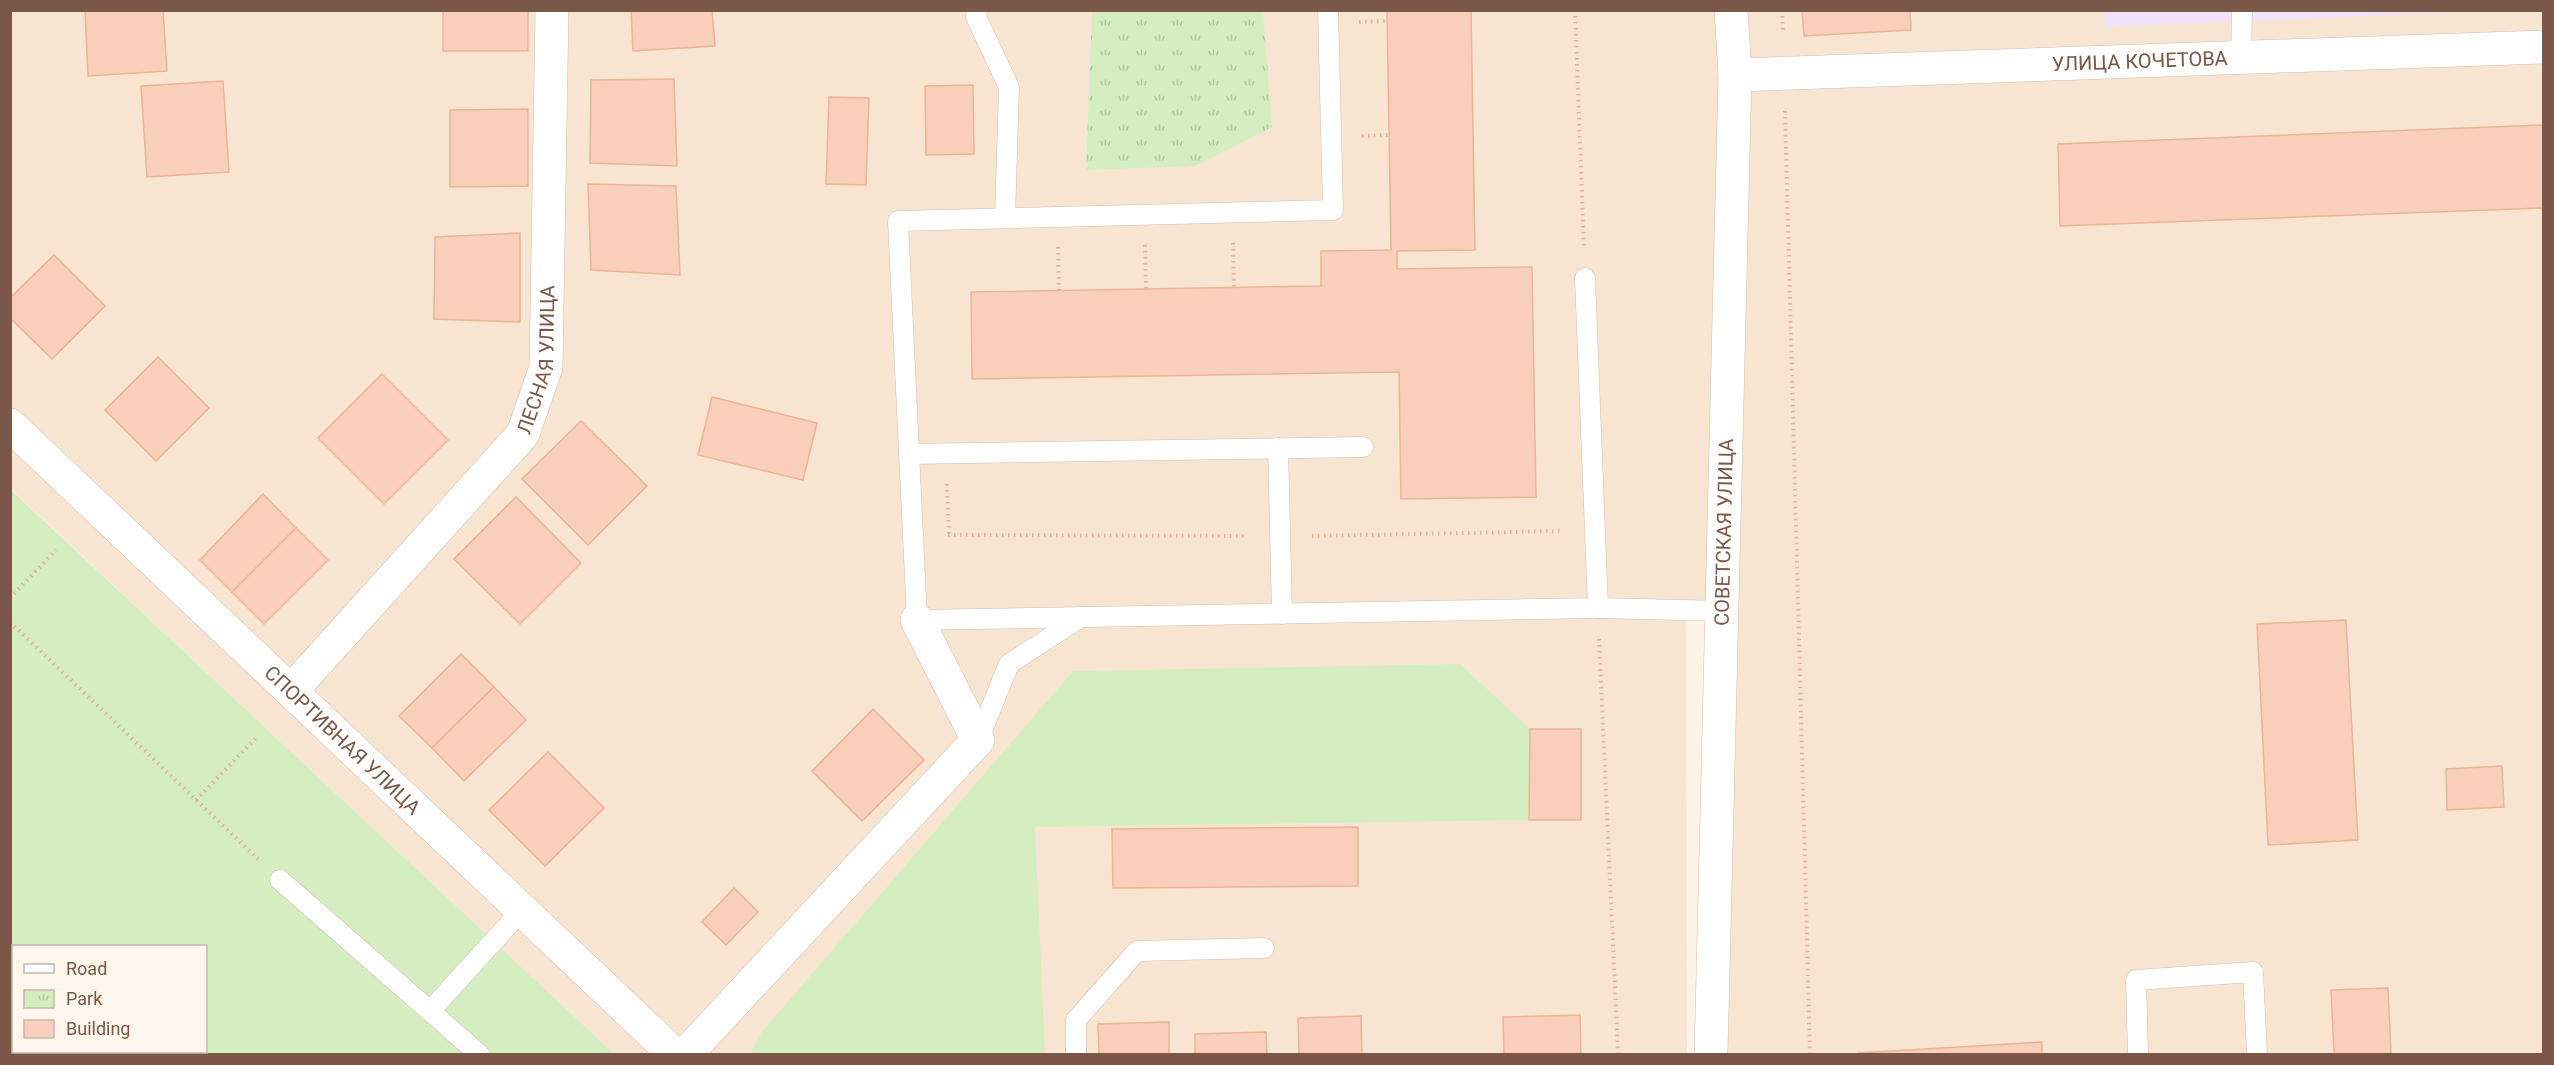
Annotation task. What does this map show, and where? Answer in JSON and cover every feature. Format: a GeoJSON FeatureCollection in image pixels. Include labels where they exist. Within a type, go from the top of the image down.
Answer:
{"type":"FeatureCollection","features":[{"type":"Feature","properties":{"kind":"street","name":"ЛЕСНАЯ УЛИЦА"},"geometry":{"type":"LineString","coordinates":[[291,691],[522,434],[546,367],[552,10]]}},
{"type":"Feature","properties":{"kind":"street","name":"СОВЕТСКАЯ УЛИЦА"},"geometry":{"type":"LineString","coordinates":[[1711,1054],[1724,611],[1735,75],[1731,10]]}},
{"type":"Feature","properties":{"kind":"street","name":"УЛИЦА КОЧЕТОВА"},"geometry":{"type":"LineString","coordinates":[[1735,75],[2544,47]]}},
{"type":"Feature","properties":{"kind":"street","name":"СПОРТИВНАЯ УЛИЦА"},"geometry":{"type":"LineString","coordinates":[[10,425],[674,1054]]}},
{"type":"Feature","properties":{"kind":"street"},"geometry":{"type":"LineString","coordinates":[[686,1054],[978,740],[917,620]]}},
{"type":"Feature","properties":{"kind":"lane"},"geometry":{"type":"LineString","coordinates":[[977,10],[976,17],[1009,87],[1005,218]]}},
{"type":"Feature","properties":{"kind":"lane"},"geometry":{"type":"LineString","coordinates":[[1328,10],[1333,210],[898,221],[917,620],[1598,608],[1724,611]]}},
{"type":"Feature","properties":{"kind":"lane"},"geometry":{"type":"LineString","coordinates":[[2241,58],[2242,10]]}},
{"type":"Feature","properties":{"kind":"lane"},"geometry":{"type":"LineString","coordinates":[[1585,278],[1598,608]]}},
{"type":"Feature","properties":{"kind":"lane"},"geometry":{"type":"LineString","coordinates":[[909,454],[1363,447]]}},
{"type":"Feature","properties":{"kind":"lane"},"geometry":{"type":"LineString","coordinates":[[1278,448],[1282,614]]}},
{"type":"Feature","properties":{"kind":"lane"},"geometry":{"type":"LineString","coordinates":[[978,740],[1009,663],[1081,617]]}},
{"type":"Feature","properties":{"kind":"lane"},"geometry":{"type":"LineString","coordinates":[[280,880],[479,1054]]}},
{"type":"Feature","properties":{"kind":"lane"},"geometry":{"type":"LineString","coordinates":[[431,1010],[522,910]]}},
{"type":"Feature","properties":{"kind":"lane"},"geometry":{"type":"LineString","coordinates":[[1076,1054],[1076,1020],[1137,951],[1264,948]]}},
{"type":"Feature","properties":{"kind":"lane"},"geometry":{"type":"LineString","coordinates":[[2138,1054],[2136,980],[2253,972],[2257,1054]]}},
{"type":"Feature","properties":{"kind":"path"},"geometry":{"type":"LineString","coordinates":[[1575,10],[1585,278]]}},
{"type":"Feature","properties":{"kind":"path"},"geometry":{"type":"LineString","coordinates":[[1782,10],[1810,1054]]}},
{"type":"Feature","properties":{"kind":"path"},"geometry":{"type":"LineString","coordinates":[[1233,213],[1234,288]]}},
{"type":"Feature","properties":{"kind":"path"},"geometry":{"type":"LineString","coordinates":[[1145,214],[1146,289]]}},
{"type":"Feature","properties":{"kind":"path"},"geometry":{"type":"LineString","coordinates":[[1057,217],[1059,291]]}},
{"type":"Feature","properties":{"kind":"path"},"geometry":{"type":"LineString","coordinates":[[946,454],[948,535]]}},
{"type":"Feature","properties":{"kind":"path"},"geometry":{"type":"LineString","coordinates":[[10,598],[56,550]]}},
{"type":"Feature","properties":{"kind":"path"},"geometry":{"type":"LineString","coordinates":[[1598,608],[1618,1054]]}},
{"type":"Feature","properties":{"kind":"path"},"geometry":{"type":"LineString","coordinates":[[10,622],[280,880]]}},
{"type":"Feature","properties":{"kind":"path"},"geometry":{"type":"LineString","coordinates":[[196,800],[256,738]]}},
{"type":"Feature","properties":{"kind":"shaded area"},"geometry":{"type":"Polygon","coordinates":[[[2105,10],[2487,11],[2105,27],[2105,10]]]}},
{"type":"Feature","properties":{"kind":"shaded area"},"geometry":{"type":"Polygon","coordinates":[[[10,11],[2543,11],[2543,1054],[1711,1054],[1724,611],[1686,616],[1687,1054],[613,1054],[11,489],[10,11]]]}},
{"type":"Feature","properties":{"kind":"green space"},"geometry":{"type":"Polygon","coordinates":[[[1092,11],[1263,11],[1272,127],[1196,166],[1086,170],[1092,11]]]}},
{"type":"Feature","properties":{"kind":"green space"},"geometry":{"type":"Polygon","coordinates":[[[10,489],[614,1054],[11,1054],[10,489]]]}},
{"type":"Feature","properties":{"kind":"green space"},"geometry":{"type":"Polygon","coordinates":[[[1460,664],[1530,729],[1529,820],[1035,827],[1045,1054],[750,1054],[761,1033],[1073,671],[1460,664]]]}},
{"type":"Feature","properties":{"kind":"building"},"geometry":{"type":"Polygon","coordinates":[[[85,10],[163,10],[167,71],[88,76],[85,10]]]}},
{"type":"Feature","properties":{"kind":"building"},"geometry":{"type":"Polygon","coordinates":[[[443,10],[528,10],[528,51],[443,51],[443,10]]]}},
{"type":"Feature","properties":{"kind":"building"},"geometry":{"type":"Polygon","coordinates":[[[631,10],[712,10],[715,46],[633,51],[631,10]]]}},
{"type":"Feature","properties":{"kind":"building"},"geometry":{"type":"Polygon","coordinates":[[[1387,10],[1471,10],[1475,250],[1397,251],[1397,269],[1532,267],[1536,497],[1401,499],[1399,372],[972,379],[971,292],[1321,286],[1321,251],[1391,250],[1387,10]]]}},
{"type":"Feature","properties":{"kind":"building"},"geometry":{"type":"Polygon","coordinates":[[[1802,10],[1910,10],[1911,30],[1804,36],[1802,10]]]}},
{"type":"Feature","properties":{"kind":"building"},"geometry":{"type":"Polygon","coordinates":[[[674,79],[677,166],[590,163],[591,80],[674,79]]]}},
{"type":"Feature","properties":{"kind":"building"},"geometry":{"type":"Polygon","coordinates":[[[223,81],[229,172],[147,177],[141,86],[223,81]]]}},
{"type":"Feature","properties":{"kind":"building"},"geometry":{"type":"Polygon","coordinates":[[[973,85],[974,154],[926,155],[925,86],[973,85]]]}},
{"type":"Feature","properties":{"kind":"building"},"geometry":{"type":"Polygon","coordinates":[[[829,97],[869,98],[866,185],[826,184],[829,97]]]}},
{"type":"Feature","properties":{"kind":"building"},"geometry":{"type":"Polygon","coordinates":[[[528,109],[528,186],[450,187],[450,110],[528,109]]]}},
{"type":"Feature","properties":{"kind":"building"},"geometry":{"type":"Polygon","coordinates":[[[2544,125],[2544,208],[2060,226],[2058,144],[2544,125]]]}},
{"type":"Feature","properties":{"kind":"building"},"geometry":{"type":"Polygon","coordinates":[[[588,184],[676,186],[680,275],[591,270],[588,184]]]}},
{"type":"Feature","properties":{"kind":"building"},"geometry":{"type":"Polygon","coordinates":[[[520,233],[520,322],[434,319],[435,237],[520,233]]]}},
{"type":"Feature","properties":{"kind":"building"},"geometry":{"type":"Polygon","coordinates":[[[54,255],[105,306],[52,359],[10,318],[10,298],[54,255]]]}},
{"type":"Feature","properties":{"kind":"building"},"geometry":{"type":"Polygon","coordinates":[[[158,357],[209,408],[156,461],[105,410],[158,357]]]}},
{"type":"Feature","properties":{"kind":"building"},"geometry":{"type":"Polygon","coordinates":[[[382,374],[448,440],[384,504],[318,438],[382,374]]]}},
{"type":"Feature","properties":{"kind":"building"},"geometry":{"type":"Polygon","coordinates":[[[712,397],[817,423],[803,480],[698,455],[712,397]]]}},
{"type":"Feature","properties":{"kind":"building"},"geometry":{"type":"Polygon","coordinates":[[[581,421],[647,486],[588,545],[522,479],[581,421]]]}},
{"type":"Feature","properties":{"kind":"building"},"geometry":{"type":"Polygon","coordinates":[[[263,494],[296,528],[232,592],[200,560],[263,494]]]}},
{"type":"Feature","properties":{"kind":"building"},"geometry":{"type":"Polygon","coordinates":[[[516,497],[581,563],[520,624],[454,559],[516,497]]]}},
{"type":"Feature","properties":{"kind":"building"},"geometry":{"type":"Polygon","coordinates":[[[296,528],[328,560],[264,624],[232,592],[296,528]]]}},
{"type":"Feature","properties":{"kind":"building"},"geometry":{"type":"Polygon","coordinates":[[[2346,620],[2358,840],[2268,845],[2257,624],[2346,620]]]}},
{"type":"Feature","properties":{"kind":"building"},"geometry":{"type":"Polygon","coordinates":[[[461,654],[494,687],[432,748],[399,716],[461,654]]]}},
{"type":"Feature","properties":{"kind":"building"},"geometry":{"type":"Polygon","coordinates":[[[494,687],[526,720],[464,781],[432,748],[494,687]]]}},
{"type":"Feature","properties":{"kind":"building"},"geometry":{"type":"Polygon","coordinates":[[[873,709],[924,760],[862,821],[812,771],[873,709]]]}},
{"type":"Feature","properties":{"kind":"building"},"geometry":{"type":"Polygon","coordinates":[[[1530,729],[1581,729],[1581,820],[1529,820],[1530,729]]]}},
{"type":"Feature","properties":{"kind":"building"},"geometry":{"type":"Polygon","coordinates":[[[548,752],[604,808],[545,866],[489,810],[548,752]]]}},
{"type":"Feature","properties":{"kind":"building"},"geometry":{"type":"Polygon","coordinates":[[[2502,766],[2504,807],[2447,810],[2446,769],[2502,766]]]}},
{"type":"Feature","properties":{"kind":"building"},"geometry":{"type":"Polygon","coordinates":[[[1358,827],[1358,886],[1113,888],[1112,829],[1358,827]]]}},
{"type":"Feature","properties":{"kind":"building"},"geometry":{"type":"Polygon","coordinates":[[[734,888],[758,912],[726,945],[702,922],[734,888]]]}},
{"type":"Feature","properties":{"kind":"building"},"geometry":{"type":"Polygon","coordinates":[[[2388,988],[2391,1054],[2334,1054],[2331,990],[2388,988]]]}},
{"type":"Feature","properties":{"kind":"building"},"geometry":{"type":"Polygon","coordinates":[[[1580,1015],[1581,1054],[1504,1054],[1503,1017],[1580,1015]]]}},
{"type":"Feature","properties":{"kind":"building"},"geometry":{"type":"Polygon","coordinates":[[[1361,1016],[1362,1054],[1299,1054],[1298,1018],[1361,1016]]]}},
{"type":"Feature","properties":{"kind":"building"},"geometry":{"type":"Polygon","coordinates":[[[1169,1022],[1169,1054],[1099,1054],[1098,1024],[1169,1022]]]}},
{"type":"Feature","properties":{"kind":"building"},"geometry":{"type":"Polygon","coordinates":[[[1266,1032],[1267,1054],[1195,1054],[1195,1034],[1266,1032]]]}},
{"type":"Feature","properties":{"kind":"building"},"geometry":{"type":"Polygon","coordinates":[[[2042,1042],[2042,1054],[1858,1054],[1858,1053],[2042,1042]]]}}]}
